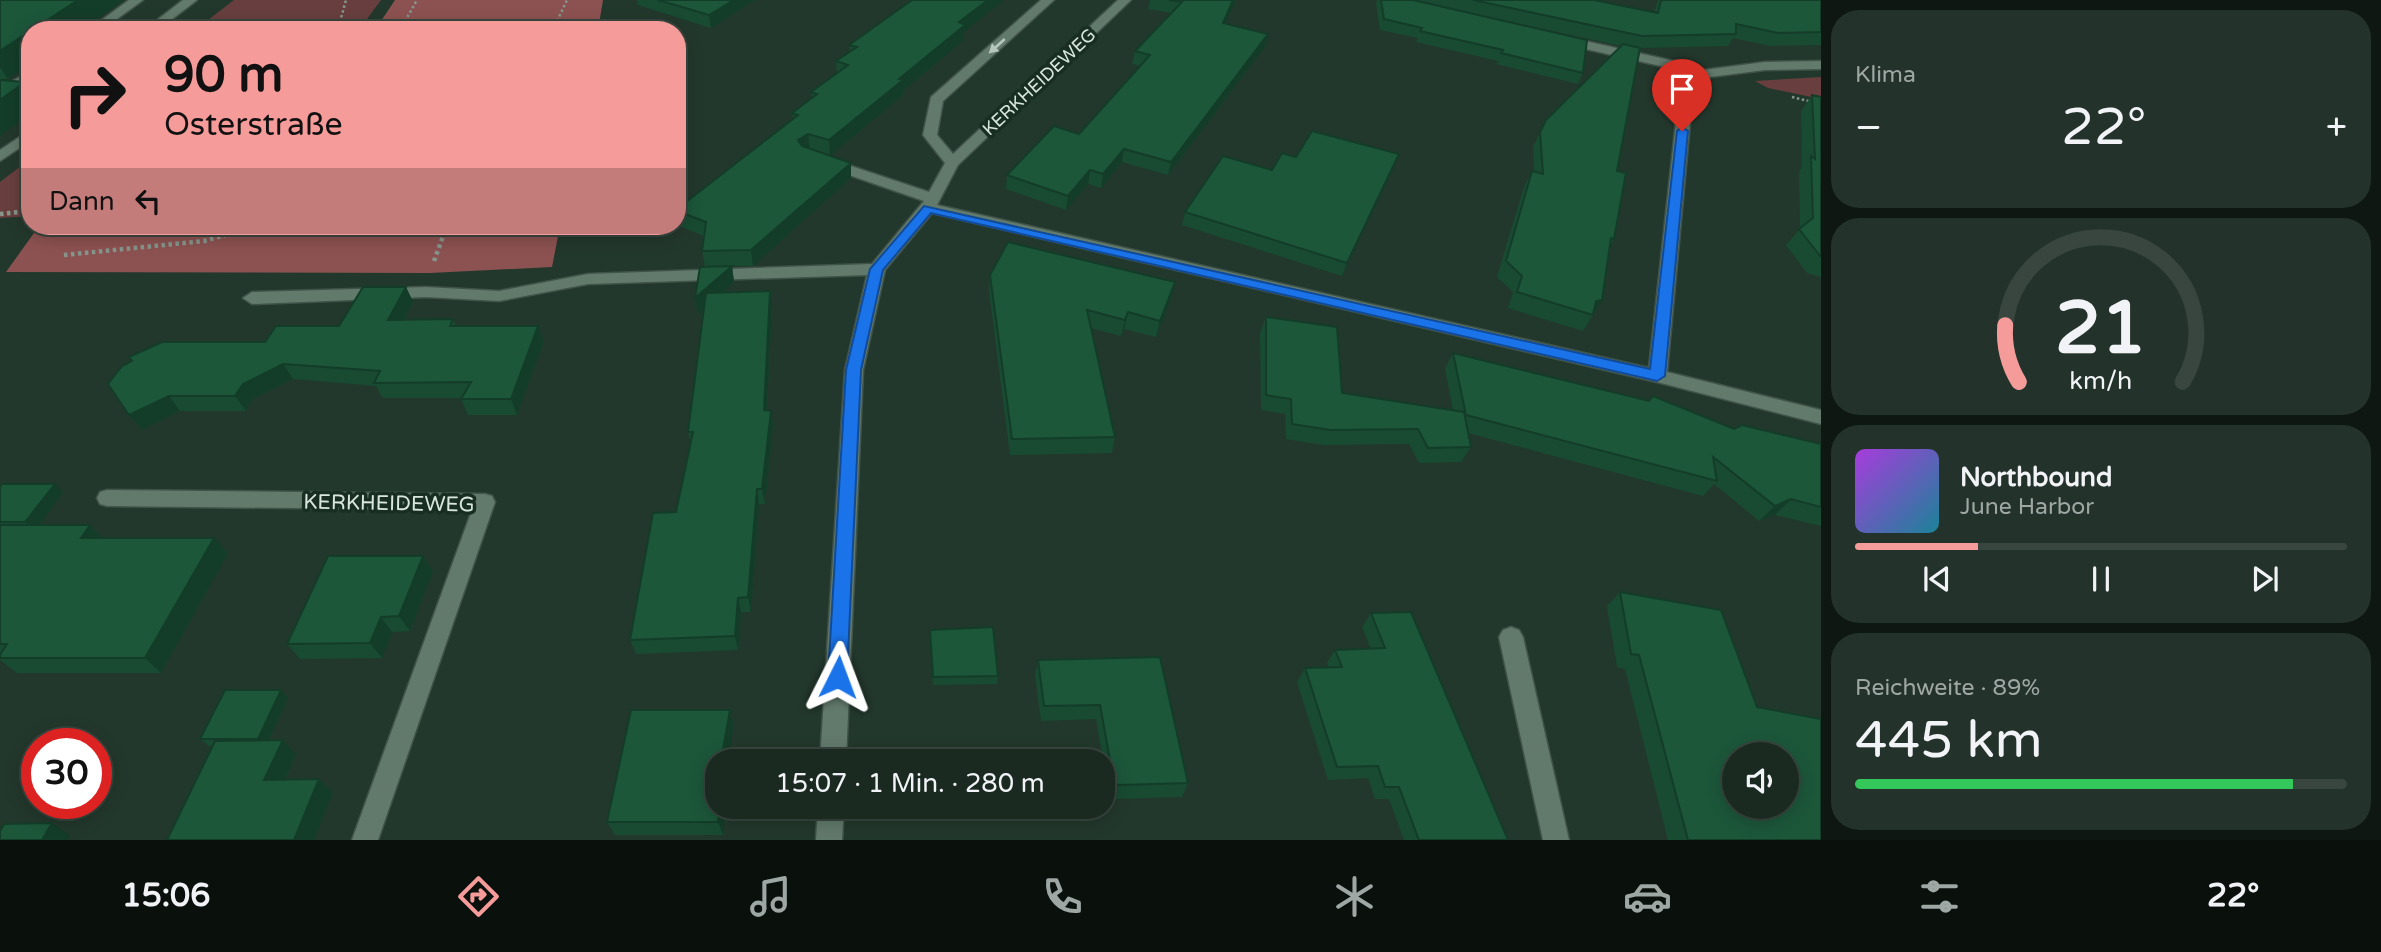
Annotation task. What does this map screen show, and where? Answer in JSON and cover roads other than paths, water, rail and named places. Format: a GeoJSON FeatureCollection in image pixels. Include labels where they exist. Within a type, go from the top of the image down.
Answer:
{"type":"FeatureCollection","features":[{"type":"Feature","properties":{"kind":"street"},"geometry":{"type":"LineString","coordinates":[[107,21],[137,0]]}},
{"type":"Feature","properties":{"kind":"street"},"geometry":{"type":"LineString","coordinates":[[162,21],[191,0]]}},
{"type":"Feature","properties":{"kind":"street"},"geometry":{"type":"LineString","coordinates":[[952,163],[930,135],[936,100],[1048,0]]}},
{"type":"Feature","properties":{"kind":"street","name":"KERKHEIDEWEG"},"geometry":{"type":"LineString","coordinates":[[834,749],[854,370],[877,269],[931,204],[952,163],[1125,0]]}},
{"type":"Feature","properties":{"kind":"street"},"geometry":{"type":"LineString","coordinates":[[1552,38],[1669,64],[1688,76],[1765,66],[1821,65]]}},
{"type":"Feature","properties":{"kind":"street"},"geometry":{"type":"LineString","coordinates":[[1657,376],[1688,76]]}},
{"type":"Feature","properties":{"kind":"street"},"geometry":{"type":"LineString","coordinates":[[0,157],[21,141]]}},
{"type":"Feature","properties":{"kind":"street"},"geometry":{"type":"LineString","coordinates":[[809,156],[931,204],[1821,417]]}},
{"type":"Feature","properties":{"kind":"street"},"geometry":{"type":"LineString","coordinates":[[252,298],[426,292],[499,296],[588,279],[877,269]]}},
{"type":"Feature","properties":{"kind":"street","name":"KERKHEIDEWEG"},"geometry":{"type":"LineString","coordinates":[[107,498],[485,502],[365,840]]}},
{"type":"Feature","properties":{"kind":"street"},"geometry":{"type":"LineString","coordinates":[[1511,637],[1556,840]]}},
{"type":"Feature","properties":{"kind":"street"},"geometry":{"type":"LineString","coordinates":[[829,840],[830,819]]}}]}
